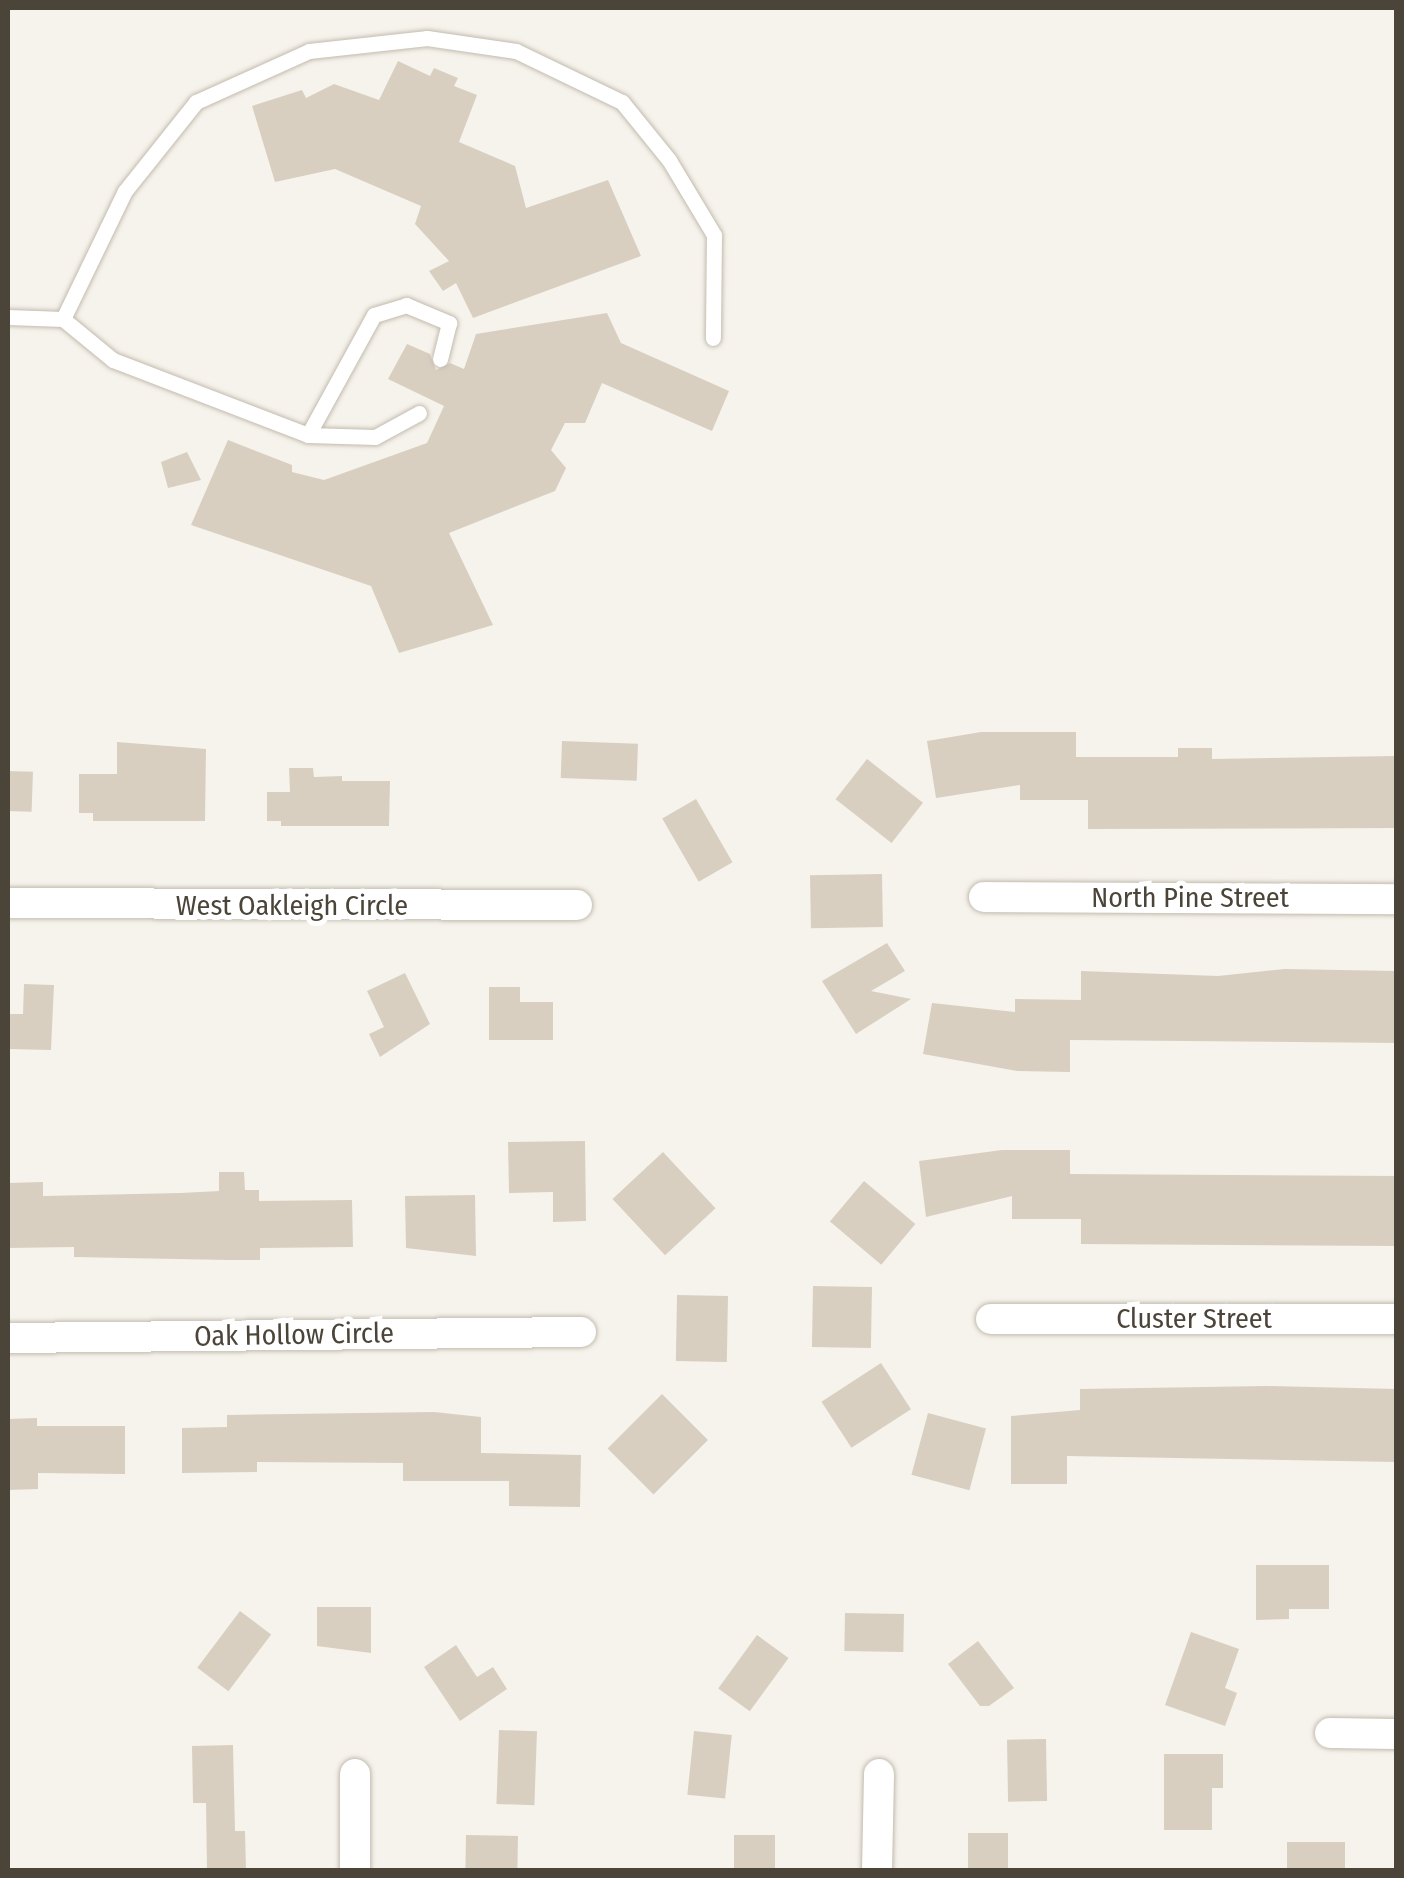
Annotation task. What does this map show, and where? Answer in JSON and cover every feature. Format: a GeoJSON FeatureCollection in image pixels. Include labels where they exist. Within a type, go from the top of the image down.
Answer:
{"type":"FeatureCollection","features":[{"type":"Feature","properties":{"kind":"street","name":"North Pine Street"},"geometry":{"type":"LineString","coordinates":[[984,897],[1396,899]]}},
{"type":"Feature","properties":{"kind":"street","name":"West Oakleigh Circle"},"geometry":{"type":"LineString","coordinates":[[8,902],[577,906]]}},
{"type":"Feature","properties":{"kind":"street","name":"Cluster Street"},"geometry":{"type":"LineString","coordinates":[[991,1319],[1396,1319]]}},
{"type":"Feature","properties":{"kind":"street","name":"Oak Hollow Circle"},"geometry":{"type":"LineString","coordinates":[[8,1338],[581,1332]]}},
{"type":"Feature","properties":{"kind":"street"},"geometry":{"type":"LineString","coordinates":[[1330,1733],[1396,1734]]}},
{"type":"Feature","properties":{"kind":"street"},"geometry":{"type":"LineString","coordinates":[[354,1774],[355,1870]]}},
{"type":"Feature","properties":{"kind":"street"},"geometry":{"type":"LineString","coordinates":[[877,1870],[879,1774]]}},
{"type":"Feature","properties":{"kind":"lane"},"geometry":{"type":"LineString","coordinates":[[63,319],[125,191],[196,102],[309,52],[427,38],[516,52],[622,102],[669,160],[714,235],[713,338]]}},
{"type":"Feature","properties":{"kind":"lane"},"geometry":{"type":"LineString","coordinates":[[308,435],[374,316],[406,304],[449,324],[440,359]]}},
{"type":"Feature","properties":{"kind":"lane"},"geometry":{"type":"LineString","coordinates":[[8,317],[63,319],[113,360],[308,435],[375,437],[419,413]]}},
{"type":"Feature","properties":{"kind":"building"},"geometry":{"type":"Polygon","coordinates":[[[398,61],[430,76],[434,68],[458,78],[454,86],[477,95],[459,142],[515,166],[526,208],[608,180],[641,256],[473,318],[456,283],[443,291],[429,271],[449,261],[415,224],[421,206],[335,169],[275,182],[252,106],[302,90],[306,98],[334,84],[379,100],[398,61]]]}},
{"type":"Feature","properties":{"kind":"building"},"geometry":{"type":"Polygon","coordinates":[[[607,313],[621,343],[729,391],[712,431],[602,383],[585,423],[565,423],[551,450],[566,468],[555,491],[449,533],[493,625],[399,653],[371,586],[191,525],[228,440],[292,465],[292,472],[324,480],[427,443],[444,406],[388,379],[407,344],[430,354],[436,370],[450,363],[464,369],[476,334],[607,313]]]}},
{"type":"Feature","properties":{"kind":"building"},"geometry":{"type":"Polygon","coordinates":[[[187,452],[201,480],[168,488],[161,462],[187,452]]]}},
{"type":"Feature","properties":{"kind":"building"},"geometry":{"type":"Polygon","coordinates":[[[981,732],[1076,732],[1076,757],[1178,757],[1178,748],[1212,748],[1212,759],[1396,756],[1396,828],[1088,829],[1088,800],[1020,800],[1020,785],[936,798],[927,741],[981,732]]]}},
{"type":"Feature","properties":{"kind":"building"},"geometry":{"type":"Polygon","coordinates":[[[562,741],[638,744],[637,781],[561,778],[562,741]]]}},
{"type":"Feature","properties":{"kind":"building"},"geometry":{"type":"Polygon","coordinates":[[[117,742],[206,749],[205,821],[93,821],[93,813],[79,813],[79,774],[117,774],[117,742]]]}},
{"type":"Feature","properties":{"kind":"building"},"geometry":{"type":"Polygon","coordinates":[[[867,759],[923,803],[892,843],[836,799],[867,759]]]}},
{"type":"Feature","properties":{"kind":"building"},"geometry":{"type":"Polygon","coordinates":[[[289,768],[313,768],[314,777],[342,776],[342,781],[390,781],[389,826],[281,826],[281,821],[267,821],[267,792],[290,792],[289,768]]]}},
{"type":"Feature","properties":{"kind":"building"},"geometry":{"type":"Polygon","coordinates":[[[8,771],[33,772],[32,812],[8,811],[8,771]]]}},
{"type":"Feature","properties":{"kind":"building"},"geometry":{"type":"Polygon","coordinates":[[[696,799],[733,862],[699,882],[662,818],[696,799]]]}},
{"type":"Feature","properties":{"kind":"building"},"geometry":{"type":"Polygon","coordinates":[[[882,874],[883,927],[811,928],[810,875],[882,874]]]}},
{"type":"Feature","properties":{"kind":"building"},"geometry":{"type":"Polygon","coordinates":[[[887,943],[905,971],[871,991],[911,999],[856,1034],[822,981],[887,943]]]}},
{"type":"Feature","properties":{"kind":"building"},"geometry":{"type":"Polygon","coordinates":[[[1285,969],[1396,971],[1396,1043],[1070,1040],[1070,1072],[1017,1071],[923,1054],[932,1003],[1015,1012],[1015,999],[1081,1000],[1081,971],[1218,976],[1285,969]]]}},
{"type":"Feature","properties":{"kind":"building"},"geometry":{"type":"Polygon","coordinates":[[[405,973],[430,1024],[380,1057],[369,1034],[384,1027],[367,991],[405,973]]]}},
{"type":"Feature","properties":{"kind":"building"},"geometry":{"type":"Polygon","coordinates":[[[24,984],[54,985],[51,1050],[8,1049],[8,1014],[23,1014],[24,984]]]}},
{"type":"Feature","properties":{"kind":"building"},"geometry":{"type":"Polygon","coordinates":[[[489,987],[520,987],[520,1002],[553,1002],[553,1040],[489,1040],[489,987]]]}},
{"type":"Feature","properties":{"kind":"building"},"geometry":{"type":"Polygon","coordinates":[[[585,1141],[586,1221],[553,1222],[553,1192],[509,1193],[508,1142],[585,1141]]]}},
{"type":"Feature","properties":{"kind":"building"},"geometry":{"type":"Polygon","coordinates":[[[1002,1150],[1070,1150],[1070,1174],[1396,1176],[1396,1246],[1081,1244],[1081,1219],[1012,1219],[1012,1196],[926,1217],[919,1161],[1002,1150]]]}},
{"type":"Feature","properties":{"kind":"building"},"geometry":{"type":"Polygon","coordinates":[[[663,1152],[716,1208],[665,1255],[613,1199],[663,1152]]]}},
{"type":"Feature","properties":{"kind":"building"},"geometry":{"type":"Polygon","coordinates":[[[219,1172],[244,1172],[245,1190],[259,1190],[259,1201],[352,1200],[353,1247],[260,1248],[260,1260],[74,1257],[74,1247],[8,1248],[8,1183],[43,1182],[43,1196],[181,1193],[219,1191],[219,1172]]]}},
{"type":"Feature","properties":{"kind":"building"},"geometry":{"type":"Polygon","coordinates":[[[864,1181],[915,1224],[881,1265],[830,1222],[864,1181]]]}},
{"type":"Feature","properties":{"kind":"building"},"geometry":{"type":"Polygon","coordinates":[[[475,1195],[476,1256],[406,1248],[405,1196],[475,1195]]]}},
{"type":"Feature","properties":{"kind":"building"},"geometry":{"type":"Polygon","coordinates":[[[813,1286],[872,1287],[871,1348],[812,1347],[813,1286]]]}},
{"type":"Feature","properties":{"kind":"building"},"geometry":{"type":"Polygon","coordinates":[[[677,1295],[728,1296],[727,1362],[676,1361],[677,1295]]]}},
{"type":"Feature","properties":{"kind":"building"},"geometry":{"type":"Polygon","coordinates":[[[881,1363],[911,1409],[851,1448],[821,1402],[881,1363]]]}},
{"type":"Feature","properties":{"kind":"building"},"geometry":{"type":"Polygon","coordinates":[[[1080,1389],[1396,1389],[1396,1462],[1067,1456],[1067,1484],[1011,1484],[1011,1416],[1080,1410],[1080,1389]]]}},
{"type":"Feature","properties":{"kind":"building"},"geometry":{"type":"Polygon","coordinates":[[[662,1394],[708,1440],[654,1494],[608,1448],[662,1394]]]}},
{"type":"Feature","properties":{"kind":"building"},"geometry":{"type":"Polygon","coordinates":[[[434,1412],[481,1417],[481,1453],[581,1455],[580,1507],[509,1506],[509,1481],[403,1481],[403,1463],[257,1462],[257,1472],[182,1473],[182,1428],[227,1427],[227,1415],[434,1412]]]}},
{"type":"Feature","properties":{"kind":"building"},"geometry":{"type":"Polygon","coordinates":[[[928,1413],[986,1429],[969,1490],[911,1475],[928,1413]]]}},
{"type":"Feature","properties":{"kind":"building"},"geometry":{"type":"Polygon","coordinates":[[[37,1418],[37,1426],[125,1426],[125,1474],[38,1473],[38,1489],[8,1490],[8,1419],[37,1418]]]}},
{"type":"Feature","properties":{"kind":"building"},"geometry":{"type":"Polygon","coordinates":[[[1256,1565],[1329,1565],[1329,1609],[1289,1609],[1289,1619],[1256,1620],[1256,1565]]]}},
{"type":"Feature","properties":{"kind":"building"},"geometry":{"type":"Polygon","coordinates":[[[317,1607],[371,1607],[371,1653],[317,1646],[317,1607]]]}},
{"type":"Feature","properties":{"kind":"building"},"geometry":{"type":"Polygon","coordinates":[[[240,1611],[271,1634],[228,1691],[197,1668],[240,1611]]]}},
{"type":"Feature","properties":{"kind":"building"},"geometry":{"type":"Polygon","coordinates":[[[845,1613],[904,1614],[903,1652],[844,1651],[845,1613]]]}},
{"type":"Feature","properties":{"kind":"building"},"geometry":{"type":"Polygon","coordinates":[[[1191,1632],[1239,1649],[1225,1688],[1237,1693],[1225,1726],[1165,1705],[1191,1632]]]}},
{"type":"Feature","properties":{"kind":"building"},"geometry":{"type":"Polygon","coordinates":[[[757,1635],[789,1658],[750,1711],[718,1688],[757,1635]]]}},
{"type":"Feature","properties":{"kind":"building"},"geometry":{"type":"Polygon","coordinates":[[[978,1641],[1014,1688],[989,1706],[980,1706],[948,1664],[978,1641]]]}},
{"type":"Feature","properties":{"kind":"building"},"geometry":{"type":"Polygon","coordinates":[[[456,1645],[477,1677],[493,1667],[507,1689],[460,1721],[424,1667],[456,1645]]]}},
{"type":"Feature","properties":{"kind":"building"},"geometry":{"type":"Polygon","coordinates":[[[499,1730],[537,1731],[534,1805],[496,1804],[499,1730]]]}},
{"type":"Feature","properties":{"kind":"building"},"geometry":{"type":"Polygon","coordinates":[[[694,1731],[732,1735],[725,1799],[687,1795],[694,1731]]]}},
{"type":"Feature","properties":{"kind":"building"},"geometry":{"type":"Polygon","coordinates":[[[1046,1739],[1047,1801],[1008,1802],[1007,1740],[1046,1739]]]}},
{"type":"Feature","properties":{"kind":"building"},"geometry":{"type":"Polygon","coordinates":[[[233,1745],[235,1831],[245,1831],[246,1870],[207,1870],[206,1803],[193,1803],[192,1746],[233,1745]]]}},
{"type":"Feature","properties":{"kind":"building"},"geometry":{"type":"Polygon","coordinates":[[[1164,1754],[1223,1754],[1223,1788],[1212,1788],[1212,1830],[1164,1830],[1164,1754]]]}},
{"type":"Feature","properties":{"kind":"building"},"geometry":{"type":"Polygon","coordinates":[[[968,1833],[1008,1833],[1008,1870],[968,1870],[968,1833]]]}},
{"type":"Feature","properties":{"kind":"building"},"geometry":{"type":"Polygon","coordinates":[[[466,1835],[518,1836],[517,1870],[465,1870],[466,1835]]]}},
{"type":"Feature","properties":{"kind":"building"},"geometry":{"type":"Polygon","coordinates":[[[734,1835],[775,1835],[775,1870],[734,1870],[734,1835]]]}},
{"type":"Feature","properties":{"kind":"building"},"geometry":{"type":"Polygon","coordinates":[[[1287,1842],[1345,1842],[1345,1870],[1287,1870],[1287,1842]]]}}]}
